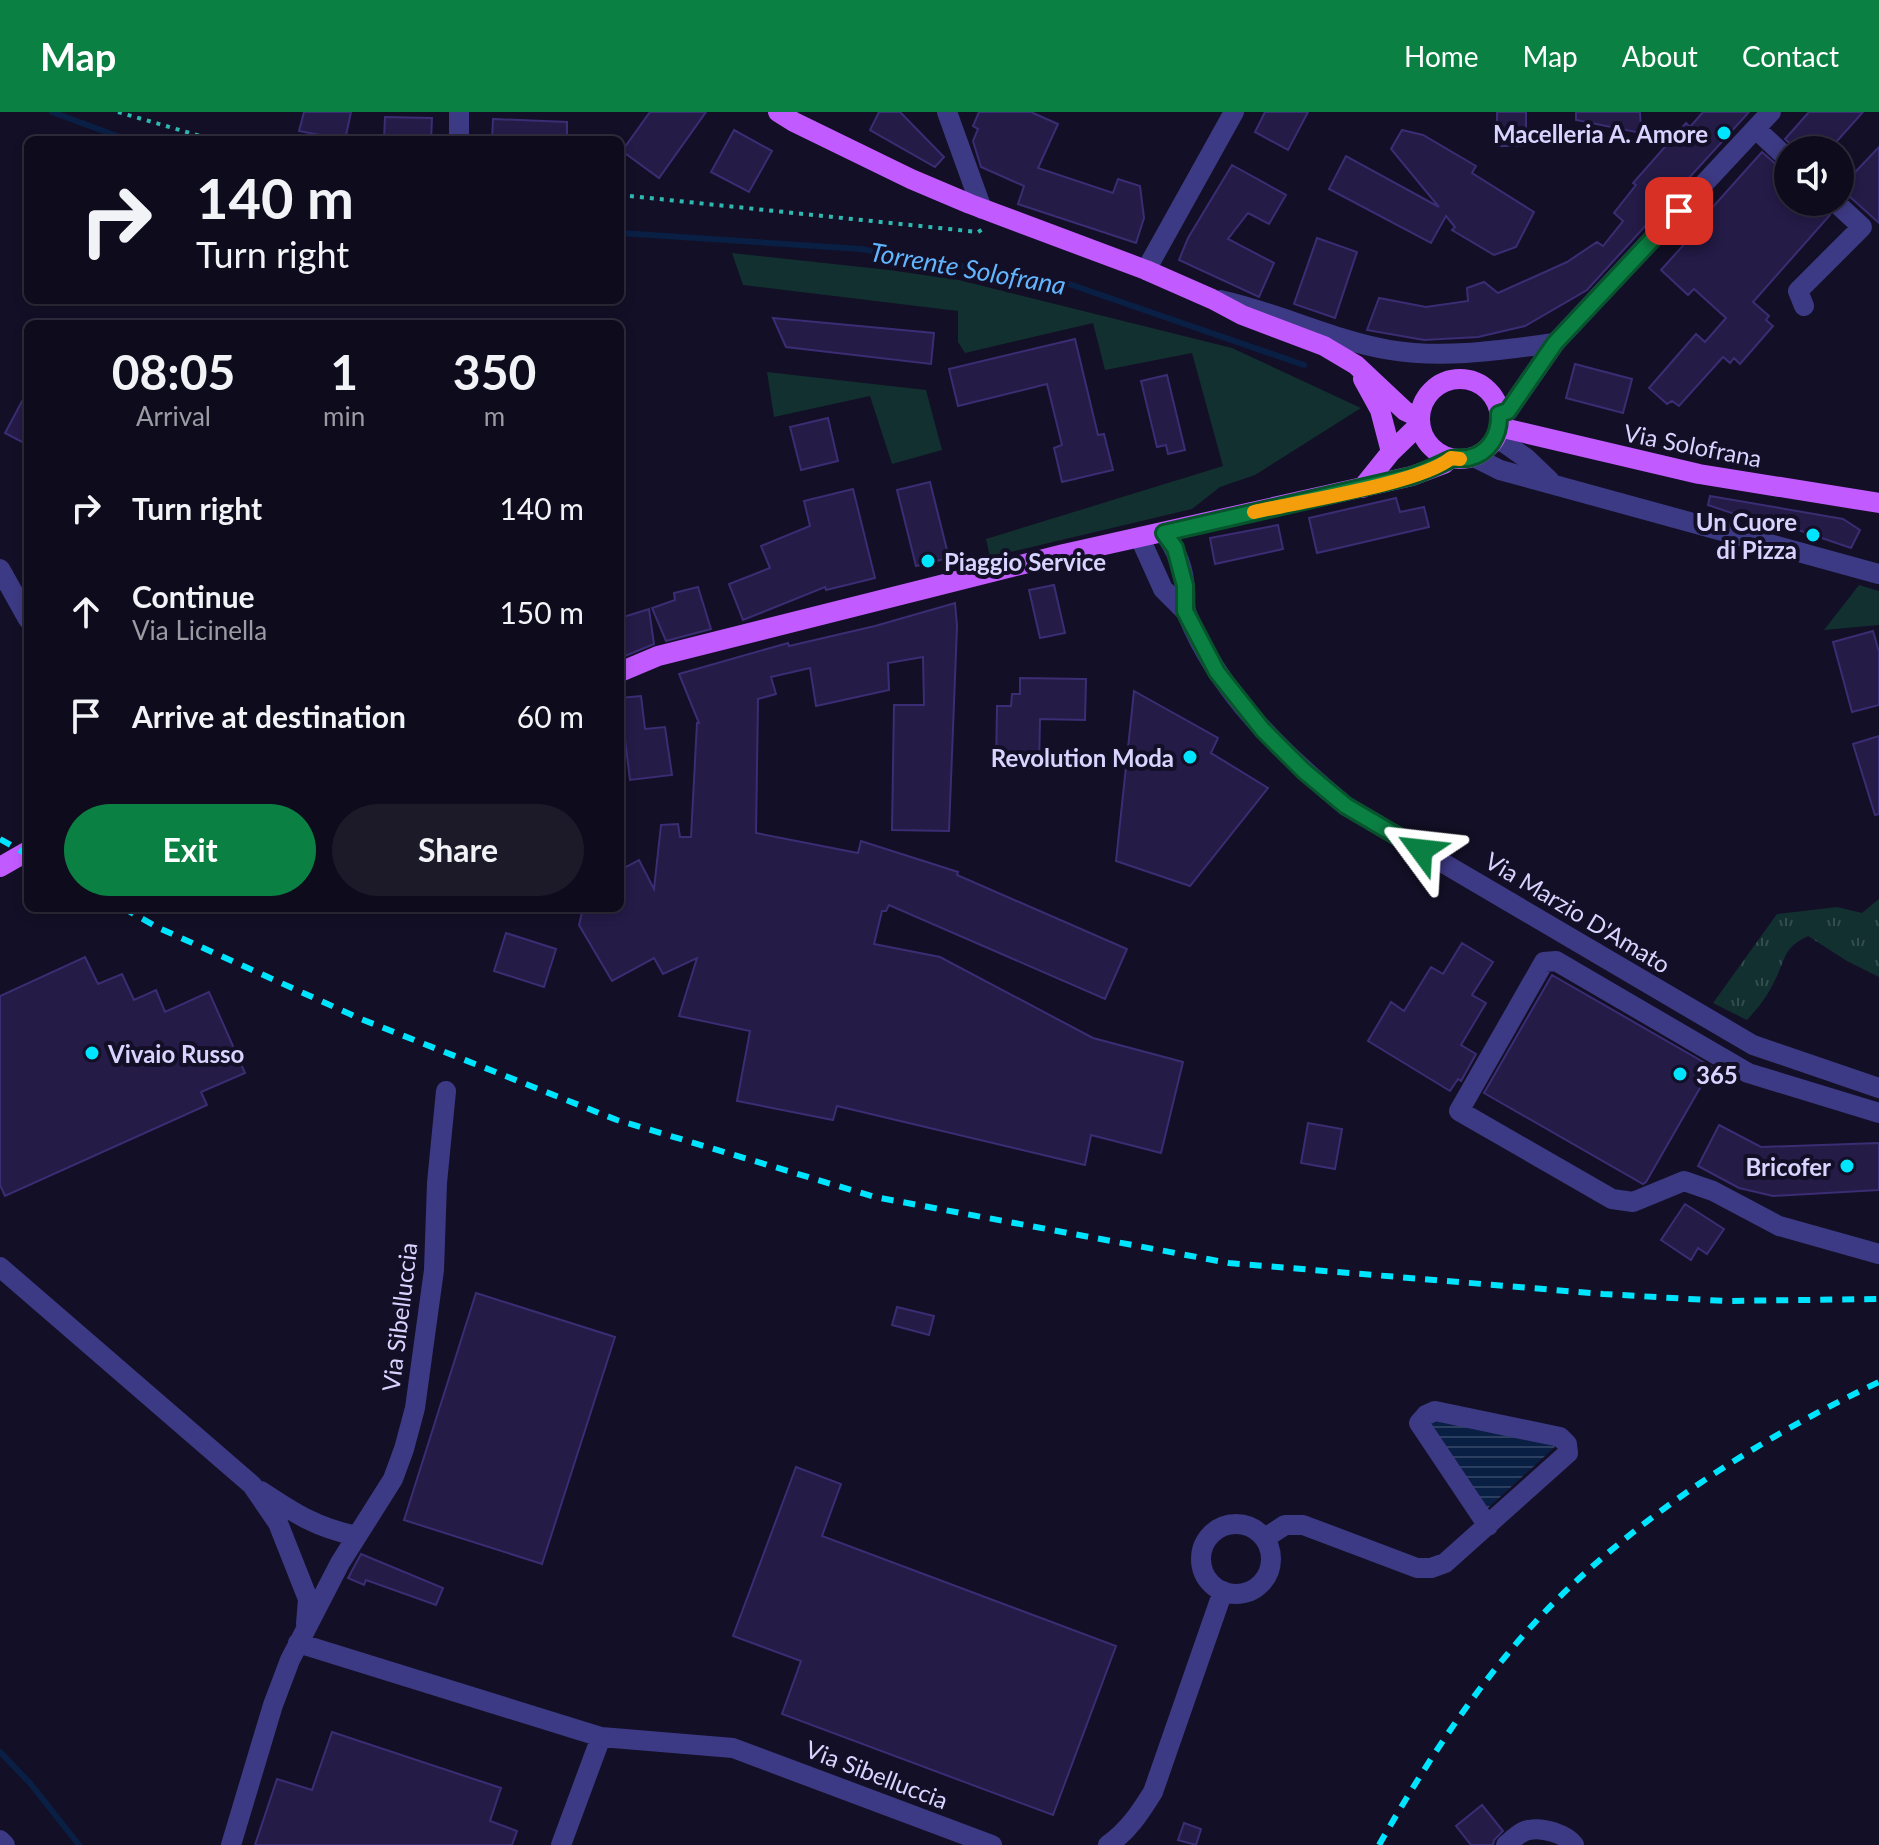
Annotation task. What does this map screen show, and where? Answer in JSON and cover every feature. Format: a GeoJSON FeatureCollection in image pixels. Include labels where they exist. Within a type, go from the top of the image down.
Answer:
{"type":"FeatureCollection","features":[{"type":"Feature","properties":{"kind":"main road"},"geometry":{"type":"LineString","coordinates":[[778,112],[911,179],[1146,270],[1242,315],[1324,346],[1356,365],[1420,421]]}},
{"type":"Feature","properties":{"kind":"main road"},"geometry":{"type":"LineString","coordinates":[[1356,365],[1380,410],[1391,452]]}},
{"type":"Feature","properties":{"kind":"main road"},"geometry":{"type":"LineString","coordinates":[[1466,380],[1488,391],[1496,402],[1498,426],[1484,451],[1474,457],[1451,458],[1430,446],[1423,436],[1420,421],[1423,403],[1441,384],[1466,380]]}},
{"type":"Feature","properties":{"kind":"main road"},"geometry":{"type":"LineString","coordinates":[[1362,488],[1420,421]]}},
{"type":"Feature","properties":{"kind":"main road","name":"Via Solofrana"},"geometry":{"type":"LineString","coordinates":[[1498,426],[1699,474],[1879,503]]}},
{"type":"Feature","properties":{"kind":"main road"},"geometry":{"type":"LineString","coordinates":[[624,670],[658,656],[1064,554],[1412,476],[1444,464],[1451,458]]}},
{"type":"Feature","properties":{"kind":"main road"},"geometry":{"type":"LineString","coordinates":[[0,867],[24,853]]}},
{"type":"Feature","properties":{"kind":"street"},"geometry":{"type":"LineString","coordinates":[[459,112],[459,136]]}},
{"type":"Feature","properties":{"kind":"street"},"geometry":{"type":"LineString","coordinates":[[947,112],[982,209]]}},
{"type":"Feature","properties":{"kind":"street"},"geometry":{"type":"LineString","coordinates":[[1146,270],[1234,112]]}},
{"type":"Feature","properties":{"kind":"street"},"geometry":{"type":"LineString","coordinates":[[1553,484],[1498,426],[1555,343],[1771,112]]}},
{"type":"Feature","properties":{"kind":"street"},"geometry":{"type":"LineString","coordinates":[[1756,129],[1774,146]]}},
{"type":"Feature","properties":{"kind":"street"},"geometry":{"type":"LineString","coordinates":[[1804,306],[1798,291],[1862,227],[1850,216]]}},
{"type":"Feature","properties":{"kind":"street"},"geometry":{"type":"LineString","coordinates":[[1212,299],[1250,306],[1390,350],[1446,354],[1555,343]]}},
{"type":"Feature","properties":{"kind":"street"},"geometry":{"type":"LineString","coordinates":[[1474,457],[1500,470],[1879,574]]}},
{"type":"Feature","properties":{"kind":"street","name":"Via Marzio D'Amato"},"geometry":{"type":"LineString","coordinates":[[1164,533],[1175,548],[1185,586],[1185,611],[1217,672],[1263,730],[1304,771],[1346,806],[1753,1045],[1879,1088]]}},
{"type":"Feature","properties":{"kind":"street"},"geometry":{"type":"LineString","coordinates":[[1140,538],[1163,589],[1185,611]]}},
{"type":"Feature","properties":{"kind":"street"},"geometry":{"type":"LineString","coordinates":[[0,569],[24,612]]}},
{"type":"Feature","properties":{"kind":"street"},"geometry":{"type":"LineString","coordinates":[[1556,961],[1570,938]]}},
{"type":"Feature","properties":{"kind":"street"},"geometry":{"type":"LineString","coordinates":[[1879,1113],[1748,1073],[1556,961],[1544,962],[1459,1111],[1612,1199],[1633,1202],[1684,1181],[1713,1191],[1779,1226],[1879,1254]]}},
{"type":"Feature","properties":{"kind":"street"},"geometry":{"type":"LineString","coordinates":[[1679,1033],[1690,1008]]}},
{"type":"Feature","properties":{"kind":"street"},"geometry":{"type":"LineString","coordinates":[[1774,1081],[1782,1056]]}},
{"type":"Feature","properties":{"kind":"street"},"geometry":{"type":"LineString","coordinates":[[1854,1106],[1857,1081]]}},
{"type":"Feature","properties":{"kind":"street","name":"Via Sibelluccia"},"geometry":{"type":"LineString","coordinates":[[231,1845],[273,1705],[302,1636],[340,1563],[393,1479],[415,1408],[434,1270],[437,1183],[446,1091]]}},
{"type":"Feature","properties":{"kind":"street","name":"Via Sibelluccia"},"geometry":{"type":"LineString","coordinates":[[0,1267],[252,1485],[303,1519],[331,1531],[357,1536]]}},
{"type":"Feature","properties":{"kind":"street"},"geometry":{"type":"LineString","coordinates":[[1265,1538],[1285,1525],[1303,1525],[1417,1568],[1431,1568],[1445,1563],[1488,1526],[1568,1453],[1567,1444],[1560,1437],[1435,1411],[1419,1423],[1488,1526]]}},
{"type":"Feature","properties":{"kind":"street","name":"Via Sibelluccia"},"geometry":{"type":"LineString","coordinates":[[252,1485],[278,1523],[308,1599],[302,1636]]}},
{"type":"Feature","properties":{"kind":"street"},"geometry":{"type":"LineString","coordinates":[[1234,1523],[1256,1529],[1265,1538],[1271,1559],[1264,1580],[1245,1593],[1223,1591],[1206,1576],[1202,1564],[1205,1542],[1213,1533],[1234,1523]]}},
{"type":"Feature","properties":{"kind":"street"},"geometry":{"type":"LineString","coordinates":[[1108,1845],[1122,1835],[1153,1792],[1223,1591]]}},
{"type":"Feature","properties":{"kind":"street","name":"Via Sibelluccia"},"geometry":{"type":"LineString","coordinates":[[302,1636],[601,1737],[733,1748],[992,1845]]}},
{"type":"Feature","properties":{"kind":"street"},"geometry":{"type":"LineString","coordinates":[[561,1845],[601,1737]]}},
{"type":"Feature","properties":{"kind":"street"},"geometry":{"type":"LineString","coordinates":[[1506,1845],[1530,1829],[1547,1830],[1570,1838],[1574,1845]]}},
{"type":"Feature","properties":{"kind":"street"},"geometry":{"type":"LineString","coordinates":[[0,1840],[5,1845]]}},
{"type":"Feature","properties":{"kind":"path"},"geometry":{"type":"LineString","coordinates":[[118,112],[200,136]]}},
{"type":"Feature","properties":{"kind":"path"},"geometry":{"type":"LineString","coordinates":[[624,195],[978,232],[1009,219]]}},
{"type":"Feature","properties":{"kind":"green space"},"geometry":{"type":"Polygon","coordinates":[[[732,253],[959,280],[1232,348],[1361,408],[1255,475],[1220,487],[1192,509],[990,557],[986,539],[1223,466],[1192,353],[1105,370],[1093,323],[965,353],[958,342],[958,311],[743,285],[732,253]]]}},
{"type":"Feature","properties":{"kind":"green space"},"geometry":{"type":"Polygon","coordinates":[[[767,372],[926,390],[942,450],[892,464],[870,396],[774,417],[767,372]]]}},
{"type":"Feature","properties":{"kind":"green space"},"geometry":{"type":"Polygon","coordinates":[[[1859,585],[1879,591],[1879,625],[1824,630],[1859,585]]]}},
{"type":"Feature","properties":{"kind":"green space"},"geometry":{"type":"Polygon","coordinates":[[[1879,899],[1879,977],[1808,936],[1789,950],[1768,993],[1747,1020],[1713,1003],[1777,914],[1837,907],[1862,913],[1879,899]]]}},
{"type":"Feature","properties":{"kind":"water"},"geometry":{"type":"Polygon","coordinates":[[[1433,1416],[1558,1444],[1487,1509],[1428,1421],[1433,1416]]]}},
{"type":"Feature","properties":{"kind":"building"},"geometry":{"type":"Polygon","coordinates":[[[304,112],[351,112],[346,136],[299,131],[304,112]]]}},
{"type":"Feature","properties":{"kind":"building"},"geometry":{"type":"Polygon","coordinates":[[[650,112],[706,112],[659,178],[624,152],[650,112]]]}},
{"type":"Feature","properties":{"kind":"building"},"geometry":{"type":"Polygon","coordinates":[[[879,112],[900,112],[944,157],[935,167],[870,130],[879,112]]]}},
{"type":"Feature","properties":{"kind":"building"},"geometry":{"type":"Polygon","coordinates":[[[979,112],[1031,112],[1058,124],[1038,168],[1113,193],[1118,179],[1140,186],[1144,218],[1136,243],[1018,204],[1024,186],[981,167],[973,141],[978,129],[973,126],[979,112]]]}},
{"type":"Feature","properties":{"kind":"building"},"geometry":{"type":"Polygon","coordinates":[[[1265,112],[1308,112],[1288,150],[1255,132],[1265,112]]]}},
{"type":"Feature","properties":{"kind":"building"},"geometry":{"type":"Polygon","coordinates":[[[1497,112],[1526,112],[1526,146],[1497,146],[1497,112]]]}},
{"type":"Feature","properties":{"kind":"building"},"geometry":{"type":"Polygon","coordinates":[[[1576,112],[1640,112],[1641,133],[1576,120],[1576,112]]]}},
{"type":"Feature","properties":{"kind":"building"},"geometry":{"type":"Polygon","coordinates":[[[1703,112],[1749,112],[1587,290],[1525,326],[1478,337],[1424,340],[1367,330],[1379,298],[1426,307],[1468,301],[1467,288],[1484,282],[1498,293],[1567,262],[1597,242],[1603,246],[1623,221],[1614,213],[1636,185],[1633,183],[1686,123],[1690,127],[1703,112]]]}},
{"type":"Feature","properties":{"kind":"building"},"geometry":{"type":"Polygon","coordinates":[[[1809,112],[1863,112],[1842,136],[1788,136],[1809,112]]]}},
{"type":"Feature","properties":{"kind":"building"},"geometry":{"type":"Polygon","coordinates":[[[385,117],[432,118],[431,136],[384,136],[385,117]]]}},
{"type":"Feature","properties":{"kind":"building"},"geometry":{"type":"Polygon","coordinates":[[[493,119],[567,122],[567,136],[492,136],[493,119]]]}},
{"type":"Feature","properties":{"kind":"building"},"geometry":{"type":"Polygon","coordinates":[[[734,130],[772,151],[749,192],[711,172],[734,130]]]}},
{"type":"Feature","properties":{"kind":"building"},"geometry":{"type":"Polygon","coordinates":[[[1402,130],[1423,135],[1476,166],[1472,173],[1534,212],[1516,247],[1494,255],[1452,230],[1455,227],[1446,216],[1431,243],[1329,189],[1346,156],[1439,207],[1391,149],[1402,130]]]}},
{"type":"Feature","properties":{"kind":"building"},"geometry":{"type":"Polygon","coordinates":[[[1879,147],[1879,223],[1854,201],[1854,173],[1879,147]]]}},
{"type":"Feature","properties":{"kind":"building"},"geometry":{"type":"Polygon","coordinates":[[[1762,152],[1774,163],[1774,216],[1829,216],[1753,302],[1769,316],[1766,320],[1773,326],[1740,364],[1734,358],[1730,363],[1723,357],[1679,406],[1672,401],[1667,404],[1649,388],[1696,334],[1705,342],[1726,318],[1694,289],[1688,295],[1661,270],[1697,230],[1694,228],[1762,152]]]}},
{"type":"Feature","properties":{"kind":"building"},"geometry":{"type":"Polygon","coordinates":[[[1232,165],[1286,195],[1269,224],[1248,213],[1228,239],[1274,263],[1259,297],[1179,260],[1188,238],[1232,165]]]}},
{"type":"Feature","properties":{"kind":"building"},"geometry":{"type":"Polygon","coordinates":[[[1317,238],[1357,252],[1335,318],[1294,304],[1317,238]]]}},
{"type":"Feature","properties":{"kind":"building"},"geometry":{"type":"Polygon","coordinates":[[[773,318],[934,333],[931,364],[786,347],[773,318]]]}},
{"type":"Feature","properties":{"kind":"building"},"geometry":{"type":"Polygon","coordinates":[[[1075,339],[1098,435],[1104,434],[1113,470],[1062,482],[1054,448],[1062,445],[1047,384],[958,406],[949,369],[1075,339]]]}},
{"type":"Feature","properties":{"kind":"building"},"geometry":{"type":"Polygon","coordinates":[[[1575,364],[1632,379],[1623,413],[1566,398],[1575,364]]]}},
{"type":"Feature","properties":{"kind":"building"},"geometry":{"type":"Polygon","coordinates":[[[1167,375],[1185,450],[1168,454],[1166,445],[1157,447],[1141,381],[1167,375]]]}},
{"type":"Feature","properties":{"kind":"building"},"geometry":{"type":"Polygon","coordinates":[[[24,397],[24,443],[5,433],[24,397]]]}},
{"type":"Feature","properties":{"kind":"building"},"geometry":{"type":"Polygon","coordinates":[[[828,418],[838,461],[801,470],[790,427],[828,418]]]}},
{"type":"Feature","properties":{"kind":"building"},"geometry":{"type":"Polygon","coordinates":[[[930,482],[949,558],[916,566],[897,490],[930,482]]]}},
{"type":"Feature","properties":{"kind":"building"},"geometry":{"type":"Polygon","coordinates":[[[853,489],[875,578],[826,590],[825,587],[743,620],[729,584],[770,568],[761,546],[810,526],[804,501],[853,489]]]}},
{"type":"Feature","properties":{"kind":"building"},"geometry":{"type":"Polygon","coordinates":[[[1710,496],[1843,519],[1860,530],[1851,548],[1769,520],[1767,525],[1708,505],[1710,496]]]}},
{"type":"Feature","properties":{"kind":"building"},"geometry":{"type":"Polygon","coordinates":[[[1396,498],[1400,512],[1424,507],[1429,527],[1317,553],[1309,518],[1396,498]]]}},
{"type":"Feature","properties":{"kind":"building"},"geometry":{"type":"Polygon","coordinates":[[[1278,525],[1283,549],[1215,564],[1210,538],[1278,525]]]}},
{"type":"Feature","properties":{"kind":"building"},"geometry":{"type":"Polygon","coordinates":[[[1054,585],[1065,633],[1040,638],[1029,590],[1054,585]]]}},
{"type":"Feature","properties":{"kind":"building"},"geometry":{"type":"Polygon","coordinates":[[[698,587],[711,629],[666,641],[652,608],[675,600],[674,593],[698,587]]]}},
{"type":"Feature","properties":{"kind":"building"},"geometry":{"type":"Polygon","coordinates":[[[955,603],[957,626],[949,831],[892,830],[894,705],[924,705],[923,657],[888,663],[889,690],[816,706],[810,668],[771,677],[776,694],[758,699],[756,833],[858,853],[861,841],[958,872],[957,875],[1127,949],[1105,999],[889,905],[886,911],[882,911],[874,944],[940,957],[1093,1038],[1183,1062],[1161,1153],[1091,1135],[1085,1165],[837,1106],[833,1120],[737,1101],[750,1031],[679,1016],[697,958],[663,974],[654,958],[612,981],[579,925],[582,912],[624,912],[624,868],[639,860],[654,889],[661,825],[678,824],[680,837],[691,837],[699,723],[679,674],[788,643],[789,646],[955,603]]]}},
{"type":"Feature","properties":{"kind":"building"},"geometry":{"type":"Polygon","coordinates":[[[649,609],[654,644],[624,656],[624,617],[649,609]]]}},
{"type":"Feature","properties":{"kind":"building"},"geometry":{"type":"Polygon","coordinates":[[[1873,631],[1879,652],[1879,705],[1852,712],[1833,642],[1873,631]]]}},
{"type":"Feature","properties":{"kind":"building"},"geometry":{"type":"Polygon","coordinates":[[[1020,678],[1086,679],[1085,720],[1040,719],[1039,768],[996,767],[997,706],[1011,706],[1012,694],[1020,694],[1020,678]]]}},
{"type":"Feature","properties":{"kind":"building"},"geometry":{"type":"Polygon","coordinates":[[[1134,691],[1218,738],[1211,753],[1268,788],[1190,886],[1116,861],[1134,691]]]}},
{"type":"Feature","properties":{"kind":"building"},"geometry":{"type":"Polygon","coordinates":[[[641,696],[645,729],[665,727],[672,775],[630,780],[624,731],[624,698],[641,696]]]}},
{"type":"Feature","properties":{"kind":"building"},"geometry":{"type":"Polygon","coordinates":[[[1879,736],[1879,814],[1875,815],[1853,744],[1879,736]]]}},
{"type":"Feature","properties":{"kind":"building"},"geometry":{"type":"Polygon","coordinates":[[[506,933],[556,949],[544,987],[494,971],[506,933]]]}},
{"type":"Feature","properties":{"kind":"building"},"geometry":{"type":"Polygon","coordinates":[[[1462,943],[1493,962],[1472,995],[1486,1003],[1461,1045],[1476,1054],[1461,1081],[1458,1079],[1450,1091],[1368,1041],[1391,1002],[1404,1011],[1431,967],[1443,974],[1462,943]]]}},
{"type":"Feature","properties":{"kind":"building","name":"Vivaio Russo"},"geometry":{"type":"Polygon","coordinates":[[[85,957],[98,984],[122,974],[134,1000],[156,990],[165,1012],[209,992],[245,1073],[201,1092],[207,1105],[5,1196],[0,1185],[0,996],[85,957]]]}},
{"type":"Feature","properties":{"kind":"building"},"geometry":{"type":"Polygon","coordinates":[[[1552,975],[1712,1067],[1643,1184],[1484,1093],[1552,975]]]}},
{"type":"Feature","properties":{"kind":"building"},"geometry":{"type":"Polygon","coordinates":[[[1308,1123],[1342,1129],[1335,1169],[1301,1163],[1308,1123]]]}},
{"type":"Feature","properties":{"kind":"building"},"geometry":{"type":"Polygon","coordinates":[[[1719,1125],[1761,1147],[1879,1143],[1879,1190],[1773,1196],[1739,1188],[1698,1166],[1719,1125]]]}},
{"type":"Feature","properties":{"kind":"building"},"geometry":{"type":"Polygon","coordinates":[[[1685,1204],[1724,1229],[1707,1254],[1698,1248],[1691,1260],[1661,1240],[1685,1204]]]}},
{"type":"Feature","properties":{"kind":"building"},"geometry":{"type":"Polygon","coordinates":[[[476,1293],[615,1337],[542,1564],[404,1520],[476,1293]]]}},
{"type":"Feature","properties":{"kind":"building"},"geometry":{"type":"Polygon","coordinates":[[[897,1307],[934,1316],[929,1335],[892,1325],[897,1307]]]}},
{"type":"Feature","properties":{"kind":"building"},"geometry":{"type":"Polygon","coordinates":[[[796,1467],[841,1484],[822,1536],[1116,1646],[1053,1815],[782,1714],[801,1661],[733,1636],[796,1467]]]}},
{"type":"Feature","properties":{"kind":"building"},"geometry":{"type":"Polygon","coordinates":[[[361,1554],[443,1588],[436,1605],[366,1580],[364,1585],[348,1578],[361,1554]]]}},
{"type":"Feature","properties":{"kind":"building"},"geometry":{"type":"Polygon","coordinates":[[[332,1732],[501,1788],[490,1821],[517,1831],[512,1845],[255,1845],[277,1779],[312,1790],[332,1732]]]}},
{"type":"Feature","properties":{"kind":"building"},"geometry":{"type":"Polygon","coordinates":[[[1482,1805],[1503,1831],[1493,1845],[1471,1845],[1456,1826],[1482,1805]]]}},
{"type":"Feature","properties":{"kind":"building"},"geometry":{"type":"Polygon","coordinates":[[[1184,1823],[1201,1829],[1196,1845],[1178,1840],[1184,1823]]]}},
{"type":"Feature","properties":{"kind":"waterway","name":"Torrente Solofrana"},"geometry":{"type":"LineString","coordinates":[[52,112],[117,136]]}},
{"type":"Feature","properties":{"kind":"waterway","name":"Torrente Solofrana"},"geometry":{"type":"LineString","coordinates":[[624,233],[861,249],[1069,284],[1304,365]]}},
{"type":"Feature","properties":{"kind":"waterway"},"geometry":{"type":"LineString","coordinates":[[0,1752],[30,1783],[79,1845]]}},
{"type":"Feature","properties":{"kind":"railway"},"geometry":{"type":"LineString","coordinates":[[0,839],[24,853]]}},
{"type":"Feature","properties":{"kind":"railway"},"geometry":{"type":"LineString","coordinates":[[130,912],[159,928],[361,1019],[617,1120],[875,1197],[1229,1263],[1725,1301],[1879,1299]]}},
{"type":"Feature","properties":{"kind":"railway"},"geometry":{"type":"LineString","coordinates":[[1379,1845],[1471,1701],[1524,1635],[1584,1574],[1652,1518],[1724,1467],[1800,1422],[1879,1382]]}},
{"type":"Feature","properties":{"kind":"slow traffic"},"geometry":{"type":"LineString","coordinates":[[1254,512],[1412,476],[1444,464],[1451,458],[1460,459]]}},
{"type":"Feature","properties":{"kind":"place","name":"Macelleria A. Amore"},"geometry":{"type":"Point","coordinates":[1724,133]}},
{"type":"Feature","properties":{"kind":"place","name":"Un Cuore di Pizza"},"geometry":{"type":"Point","coordinates":[1813,535]}},
{"type":"Feature","properties":{"kind":"place","name":"Piaggio Service"},"geometry":{"type":"Point","coordinates":[928,561]}},
{"type":"Feature","properties":{"kind":"place","name":"Revolution Moda"},"geometry":{"type":"Point","coordinates":[1190,757]}},
{"type":"Feature","properties":{"kind":"place","name":"Vivaio Russo"},"geometry":{"type":"Point","coordinates":[92,1053]}},
{"type":"Feature","properties":{"kind":"place","name":"365"},"geometry":{"type":"Point","coordinates":[1680,1074]}},
{"type":"Feature","properties":{"kind":"place","name":"Bricofer"},"geometry":{"type":"Point","coordinates":[1847,1166]}},
{"type":"Feature","properties":{"kind":"route"},"geometry":{"type":"LineString","coordinates":[[1421,850],[1346,806],[1304,771],[1263,730],[1217,672],[1185,611],[1185,586],[1175,548],[1164,533],[1412,476],[1444,464],[1451,458],[1474,457],[1484,451],[1496,437],[1499,414],[1508,411],[1555,343],[1679,211]]}}]}
